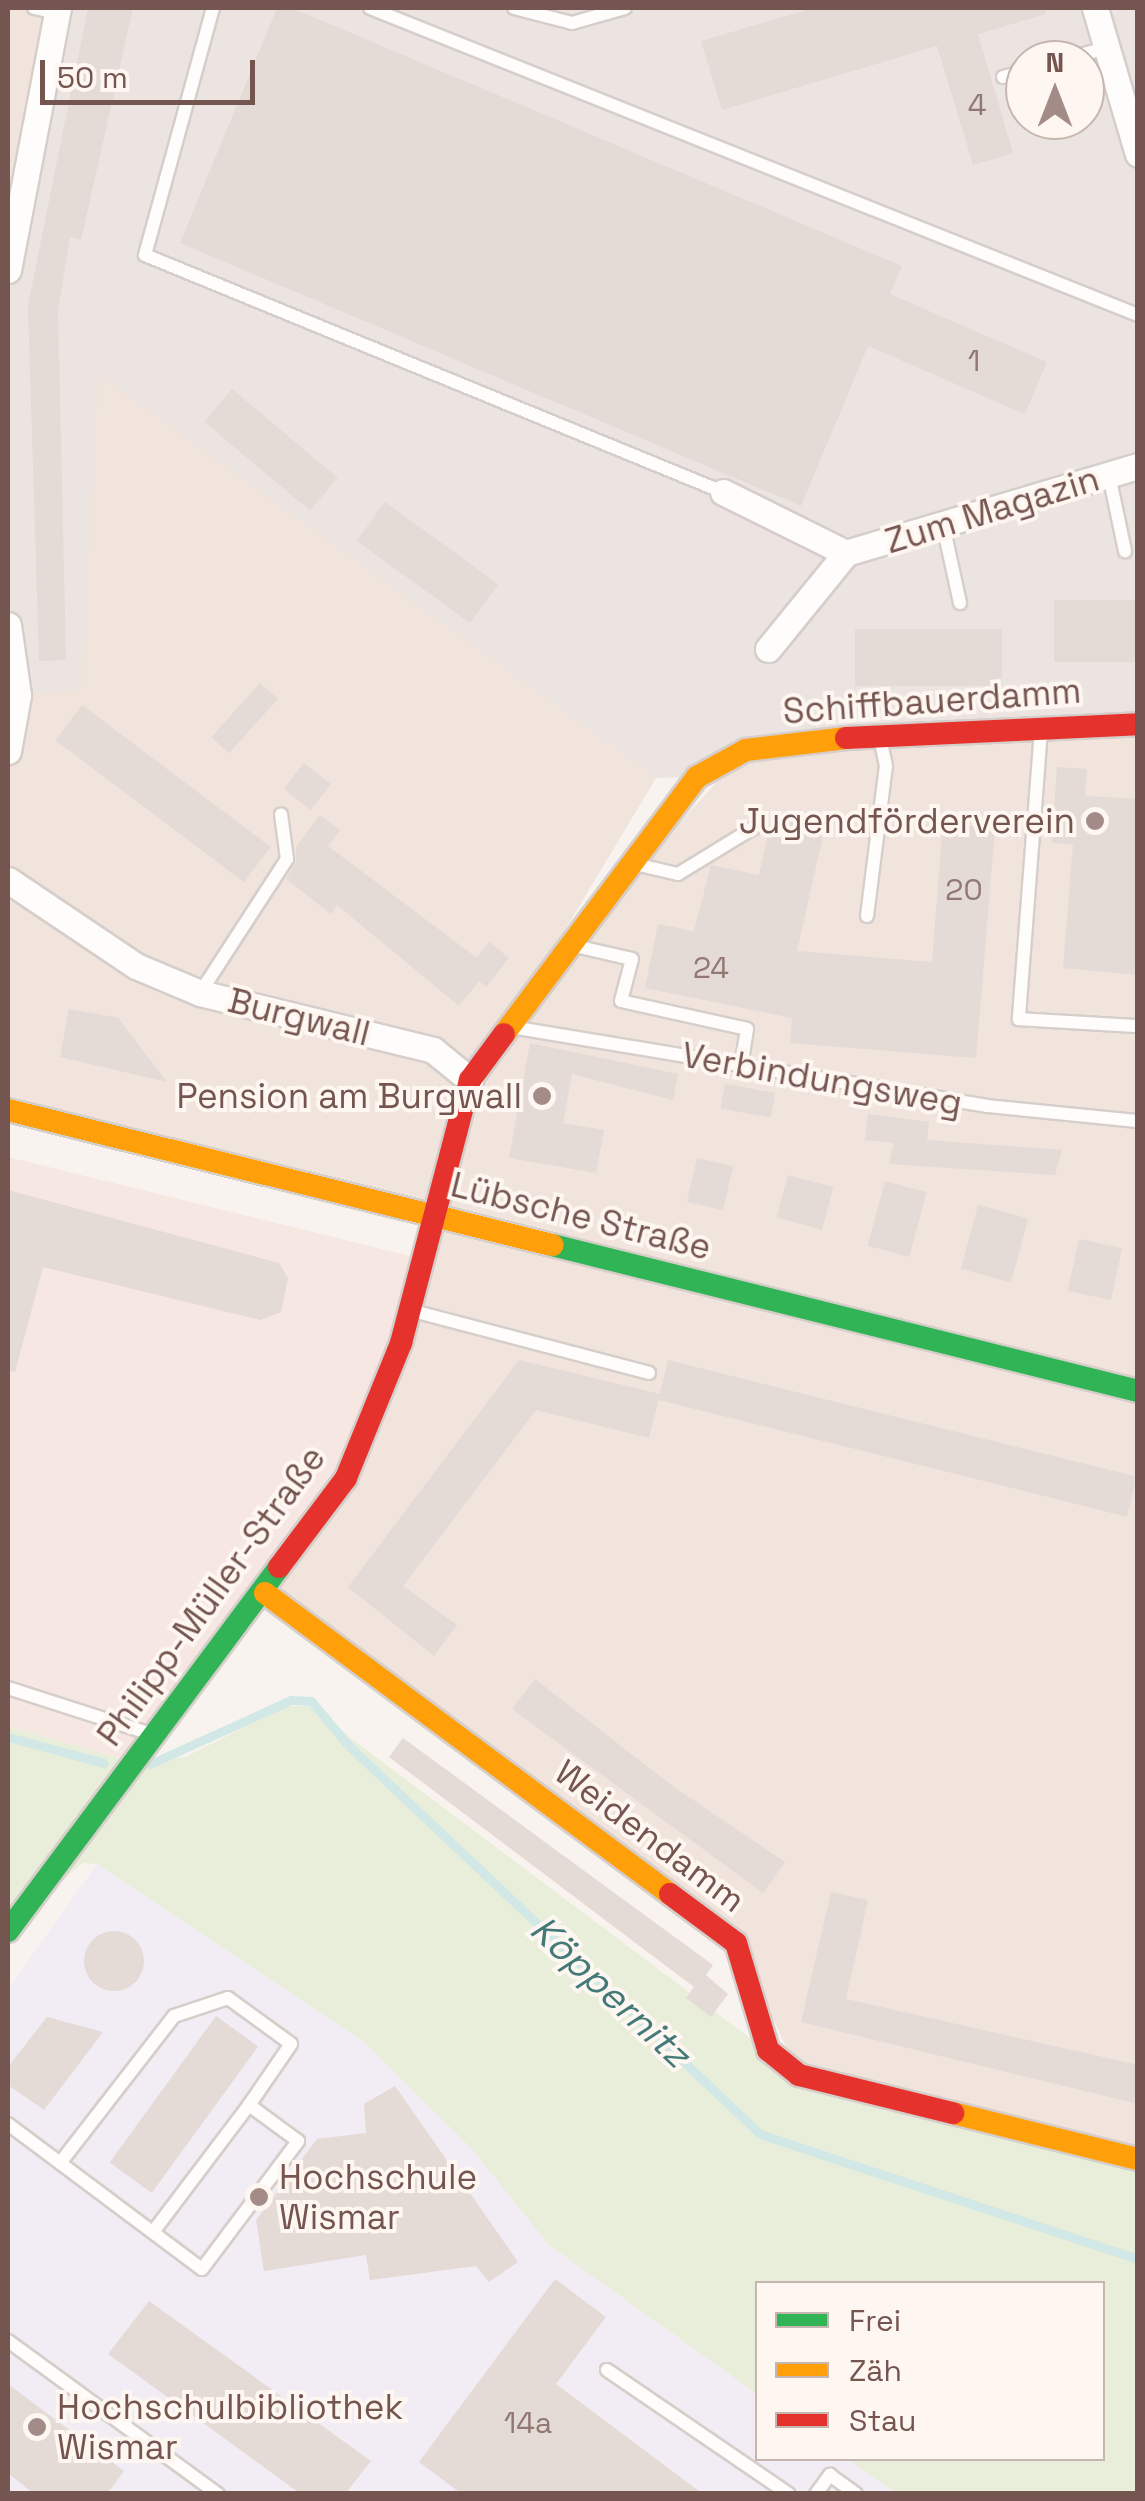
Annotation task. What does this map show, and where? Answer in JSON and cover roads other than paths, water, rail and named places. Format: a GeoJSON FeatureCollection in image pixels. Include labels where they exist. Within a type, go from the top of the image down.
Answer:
{"type":"FeatureCollection","features":[{"type":"Feature","properties":{"kind":"street"},"geometry":{"type":"LineString","coordinates":[[1094,8],[1131,108],[1138,154]]}},
{"type":"Feature","properties":{"kind":"street"},"geometry":{"type":"LineString","coordinates":[[8,270],[50,10]]}},
{"type":"Feature","properties":{"kind":"street","name":"Zum Magazin"},"geometry":{"type":"LineString","coordinates":[[768,649],[846,553],[1138,466]]}},
{"type":"Feature","properties":{"kind":"street","name":"Zum Magazin"},"geometry":{"type":"LineString","coordinates":[[723,492],[846,553]]}},
{"type":"Feature","properties":{"kind":"street"},"geometry":{"type":"LineString","coordinates":[[8,625],[18,695],[8,752]]}},
{"type":"Feature","properties":{"kind":"street","name":"Schiffbauerdamm"},"geometry":{"type":"LineString","coordinates":[[470,1080],[698,777],[746,750],[879,736],[1138,724]]}},
{"type":"Feature","properties":{"kind":"street","name":"Burgwall"},"geometry":{"type":"LineString","coordinates":[[8,880],[136,966],[200,993],[433,1050],[470,1080]]}},
{"type":"Feature","properties":{"kind":"street"},"geometry":{"type":"LineString","coordinates":[[432,1216],[470,1080]]}},
{"type":"Feature","properties":{"kind":"street","name":"Lübsche Straße"},"geometry":{"type":"LineString","coordinates":[[8,1110],[1138,1391]]}},
{"type":"Feature","properties":{"kind":"street","name":"Philipp-Müller-Straße"},"geometry":{"type":"LineString","coordinates":[[8,1932],[265,1593],[346,1478],[410,1310],[432,1216]]}},
{"type":"Feature","properties":{"kind":"street","name":"Weidendamm"},"geometry":{"type":"LineString","coordinates":[[265,1593],[736,1943],[768,2050],[799,2074],[1138,2160]]}},
{"type":"Feature","properties":{"kind":"lane"},"geometry":{"type":"LineString","coordinates":[[214,8],[144,255],[723,492]]}},
{"type":"Feature","properties":{"kind":"lane"},"geometry":{"type":"LineString","coordinates":[[370,8],[1138,315]]}},
{"type":"Feature","properties":{"kind":"lane"},"geometry":{"type":"LineString","coordinates":[[514,8],[572,22],[626,8]]}},
{"type":"Feature","properties":{"kind":"lane"},"geometry":{"type":"LineString","coordinates":[[1109,475],[1125,551]]}},
{"type":"Feature","properties":{"kind":"lane"},"geometry":{"type":"LineString","coordinates":[[942,524],[960,603]]}},
{"type":"Feature","properties":{"kind":"lane"},"geometry":{"type":"LineString","coordinates":[[1041,728],[1018,1019],[1138,1026]]}},
{"type":"Feature","properties":{"kind":"lane"},"geometry":{"type":"LineString","coordinates":[[867,916],[886,766],[879,736]]}},
{"type":"Feature","properties":{"kind":"lane"},"geometry":{"type":"LineString","coordinates":[[200,993],[287,859],[280,814]]}},
{"type":"Feature","properties":{"kind":"lane"},"geometry":{"type":"LineString","coordinates":[[632,864],[678,874],[753,828]]}},
{"type":"Feature","properties":{"kind":"lane"},"geometry":{"type":"LineString","coordinates":[[568,945],[632,958],[621,1001],[747,1030],[741,1065]]}},
{"type":"Feature","properties":{"kind":"lane","name":"Verbindungsweg"},"geometry":{"type":"LineString","coordinates":[[507,1026],[987,1106],[1138,1121]]}},
{"type":"Feature","properties":{"kind":"lane"},"geometry":{"type":"LineString","coordinates":[[410,1310],[648,1372]]}},
{"type":"Feature","properties":{"kind":"lane"},"geometry":{"type":"LineString","coordinates":[[8,1688],[157,1735]]}},
{"type":"Feature","properties":{"kind":"lane"},"geometry":{"type":"LineString","coordinates":[[60,2162],[174,2016],[228,1998],[291,2044],[250,2105],[153,2232]]}},
{"type":"Feature","properties":{"kind":"lane"},"geometry":{"type":"LineString","coordinates":[[8,2124],[202,2269],[298,2141],[250,2105]]}},
{"type":"Feature","properties":{"kind":"lane"},"geometry":{"type":"LineString","coordinates":[[8,2341],[218,2494]]}},
{"type":"Feature","properties":{"kind":"lane"},"geometry":{"type":"LineString","coordinates":[[607,2370],[788,2494]]}},
{"type":"Feature","properties":{"kind":"lane"},"geometry":{"type":"LineString","coordinates":[[816,2494],[830,2474],[856,2494]]}},
{"type":"Feature","properties":{"kind":"waterway","name":"Köppernitz"},"geometry":{"type":"LineString","coordinates":[[150,1764],[291,1700],[311,1701],[349,1746],[760,2134],[1138,2259]]}},
{"type":"Feature","properties":{"kind":"waterway","name":"Köppernitz"},"geometry":{"type":"LineString","coordinates":[[8,1737],[104,1763]]}},
{"type":"Feature","properties":{"kind":"place","name":"Jugendförderverein"},"geometry":{"type":"Point","coordinates":[1095,821]}},
{"type":"Feature","properties":{"kind":"place","name":"Pension am Burgwall"},"geometry":{"type":"Point","coordinates":[542,1096]}},
{"type":"Feature","properties":{"kind":"place","name":"Hochschule Wismar"},"geometry":{"type":"Point","coordinates":[259,2197]}},
{"type":"Feature","properties":{"kind":"place","name":"Hochschulbibliothek Wismar"},"geometry":{"type":"Point","coordinates":[37,2427]}}]}
